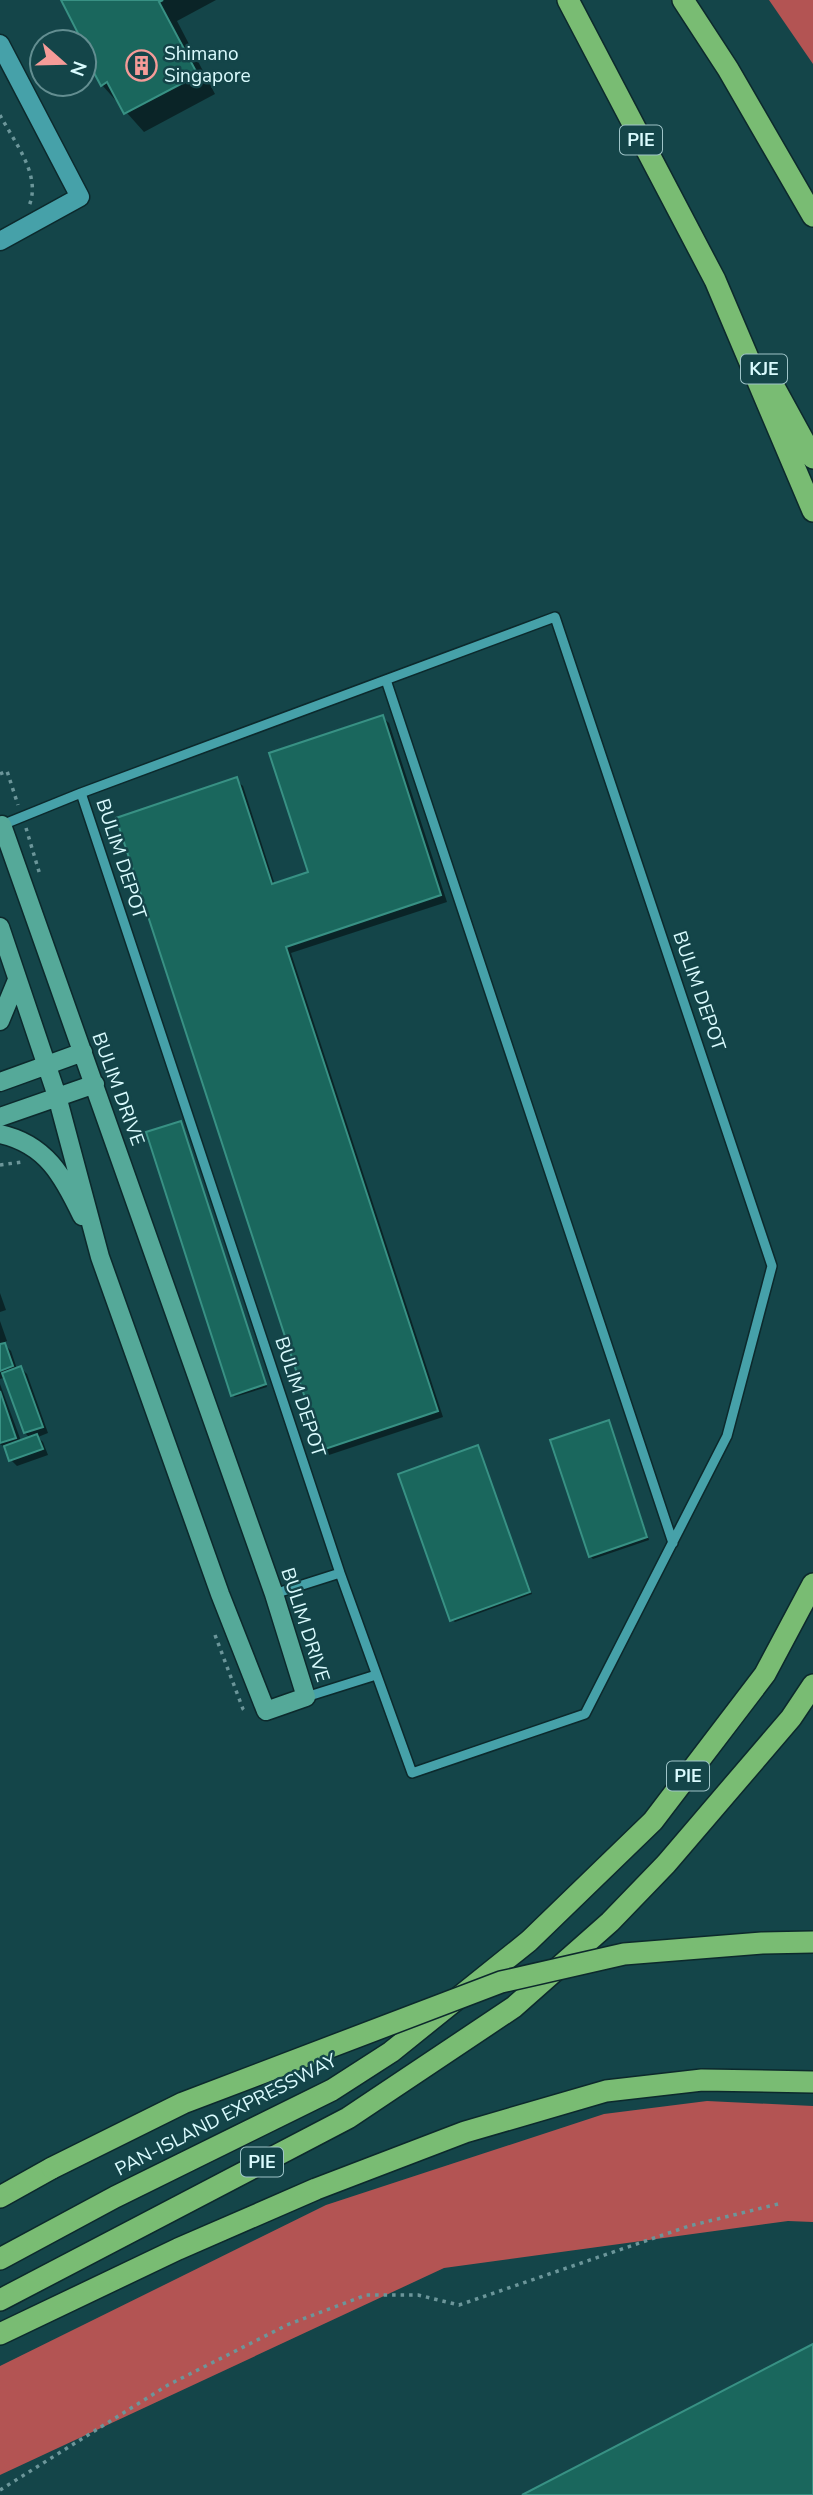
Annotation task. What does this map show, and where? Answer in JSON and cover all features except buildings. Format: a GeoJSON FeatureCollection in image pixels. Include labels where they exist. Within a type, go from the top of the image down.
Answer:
{"type":"FeatureCollection","features":[{"type":"Feature","properties":{"kind":"highway","name":"PIE"},"geometry":{"type":"LineString","coordinates":[[568,0],[715,280],[813,511]]}},
{"type":"Feature","properties":{"kind":"highway"},"geometry":{"type":"LineString","coordinates":[[683,0],[728,69],[813,216]]}},
{"type":"Feature","properties":{"kind":"highway","name":"KJE"},"geometry":{"type":"LineString","coordinates":[[715,280],[813,458]]}},
{"type":"Feature","properties":{"kind":"highway","name":"PAN-ISLAND EXPRESSWAY"},"geometry":{"type":"LineString","coordinates":[[0,2259],[115,2197],[332,2090],[391,2052],[529,1941],[653,1821],[765,1674],[813,1584]]}},
{"type":"Feature","properties":{"kind":"highway","name":"PIE"},"geometry":{"type":"LineString","coordinates":[[0,2300],[348,2118],[514,2007],[610,1922],[666,1864],[791,1718],[813,1685]]}},
{"type":"Feature","properties":{"kind":"highway"},"geometry":{"type":"LineString","coordinates":[[0,2197],[52,2168],[183,2104],[501,1982],[624,1954],[762,1943],[813,1942]]}},
{"type":"Feature","properties":{"kind":"highway"},"geometry":{"type":"LineString","coordinates":[[0,2334],[178,2249],[316,2189],[465,2132],[606,2091],[702,2080],[813,2082]]}},
{"type":"Feature","properties":{"kind":"street"},"geometry":{"type":"LineString","coordinates":[[0,44],[80,197],[0,241]]}},
{"type":"Feature","properties":{"kind":"street","name":"BULIM DRIVE"},"geometry":{"type":"LineString","coordinates":[[0,927],[57,1096],[100,1257],[220,1594],[266,1711],[306,1697],[274,1594],[1,825]]}},
{"type":"Feature","properties":{"kind":"street"},"geometry":{"type":"LineString","coordinates":[[0,1021],[17,979]]}},
{"type":"Feature","properties":{"kind":"street"},"geometry":{"type":"LineString","coordinates":[[0,1083],[83,1052]]}},
{"type":"Feature","properties":{"kind":"street"},"geometry":{"type":"LineString","coordinates":[[0,1117],[95,1084]]}},
{"type":"Feature","properties":{"kind":"street"},"geometry":{"type":"LineString","coordinates":[[0,1133],[17,1137],[56,1167],[100,1257]]}},
{"type":"Feature","properties":{"kind":"lane","name":"BULIM DEPOT"},"geometry":{"type":"LineString","coordinates":[[1,825],[81,793],[555,617],[772,1266],[727,1436],[585,1714],[412,1773],[340,1573],[81,793]]}},
{"type":"Feature","properties":{"kind":"lane"},"geometry":{"type":"LineString","coordinates":[[386,680],[673,1543]]}},
{"type":"Feature","properties":{"kind":"lane"},"geometry":{"type":"LineString","coordinates":[[274,1594],[340,1573]]}},
{"type":"Feature","properties":{"kind":"lane"},"geometry":{"type":"LineString","coordinates":[[306,1697],[376,1675]]}},
{"type":"Feature","properties":{"kind":"path"},"geometry":{"type":"LineString","coordinates":[[0,115],[33,181],[34,194],[24,211]]}},
{"type":"Feature","properties":{"kind":"path"},"geometry":{"type":"LineString","coordinates":[[0,774],[7,771],[44,886]]}},
{"type":"Feature","properties":{"kind":"path"},"geometry":{"type":"LineString","coordinates":[[0,1165],[19,1161],[31,1167]]}},
{"type":"Feature","properties":{"kind":"path"},"geometry":{"type":"LineString","coordinates":[[215,1634],[243,1709],[252,1716]]}},
{"type":"Feature","properties":{"kind":"path"},"geometry":{"type":"LineString","coordinates":[[0,2490],[168,2385],[287,2325],[366,2295],[418,2295],[459,2305],[689,2226],[778,2204]]}},
{"type":"Feature","properties":{"kind":"shaded area"},"geometry":{"type":"Polygon","coordinates":[[[769,0],[813,0],[813,64],[769,0]]]}},
{"type":"Feature","properties":{"kind":"shaded area"},"geometry":{"type":"Polygon","coordinates":[[[707,2101],[813,2106],[813,2222],[788,2221],[444,2268],[0,2475],[0,2366],[326,2205],[604,2114],[707,2101]]]}},
{"type":"Feature","properties":{"kind":"place","name":"Shimano Singapore"},"geometry":{"type":"Point","coordinates":[141,65]}}]}
